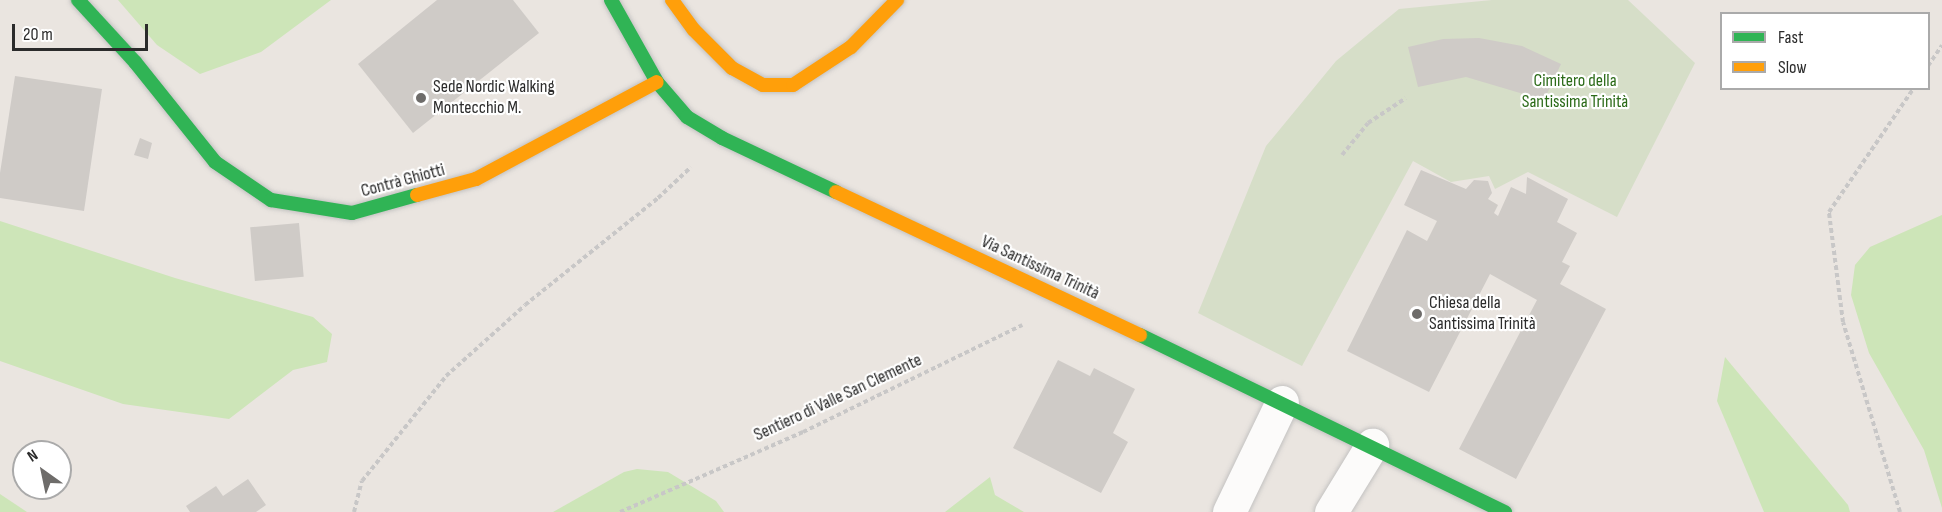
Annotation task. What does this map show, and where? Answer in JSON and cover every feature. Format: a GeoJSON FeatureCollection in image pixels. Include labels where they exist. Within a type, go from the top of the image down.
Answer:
{"type":"FeatureCollection","features":[{"type":"Feature","properties":{"kind":"street","name":"Contrà Ghiotti"},"geometry":{"type":"LineString","coordinates":[[78,0],[135,62],[215,162],[271,200],[297,206],[352,213],[476,179],[657,82]]}},
{"type":"Feature","properties":{"kind":"street","name":"Via Santissima Trinità"},"geometry":{"type":"LineString","coordinates":[[611,0],[657,82],[687,117],[722,138],[1282,402],[1505,512]]}},
{"type":"Feature","properties":{"kind":"street"},"geometry":{"type":"LineString","coordinates":[[672,0],[694,30],[732,68],[763,85],[793,85],[851,47],[897,0]]}},
{"type":"Feature","properties":{"kind":"street"},"geometry":{"type":"LineString","coordinates":[[1229,512],[1231,502],[1282,402]]}},
{"type":"Feature","properties":{"kind":"street"},"geometry":{"type":"LineString","coordinates":[[1331,512],[1372,445]]}},
{"type":"Feature","properties":{"kind":"path"},"geometry":{"type":"LineString","coordinates":[[1930,64],[1942,45]]}},
{"type":"Feature","properties":{"kind":"path"},"geometry":{"type":"LineString","coordinates":[[1900,512],[1843,322],[1829,212],[1913,90]]}},
{"type":"Feature","properties":{"kind":"path"},"geometry":{"type":"LineString","coordinates":[[1342,155],[1368,123],[1406,98]]}},
{"type":"Feature","properties":{"kind":"path"},"geometry":{"type":"LineString","coordinates":[[354,512],[362,481],[446,376],[525,304],[658,198],[722,138]]}},
{"type":"Feature","properties":{"kind":"path","name":"Sentiero di Valle San Clemente"},"geometry":{"type":"LineString","coordinates":[[620,512],[803,432],[1025,324],[1062,298]]}},
{"type":"Feature","properties":{"kind":"green space"},"geometry":{"type":"Polygon","coordinates":[[[118,0],[331,0],[261,52],[200,74],[157,45],[118,0]]]}},
{"type":"Feature","properties":{"kind":"green space","name":"Cimitero della Santissima Trinità"},"geometry":{"type":"Polygon","coordinates":[[[1492,0],[1628,0],[1695,63],[1617,217],[1528,172],[1495,189],[1489,176],[1451,182],[1413,161],[1302,366],[1198,313],[1266,146],[1336,61],[1399,9],[1492,0]]]}},
{"type":"Feature","properties":{"kind":"green space"},"geometry":{"type":"Polygon","coordinates":[[[1942,215],[1942,508],[1924,450],[1869,353],[1851,295],[1855,265],[1870,247],[1942,215]]]}},
{"type":"Feature","properties":{"kind":"green space"},"geometry":{"type":"Polygon","coordinates":[[[0,221],[175,278],[313,317],[332,334],[327,362],[293,370],[229,419],[123,404],[0,361],[0,221]]]}},
{"type":"Feature","properties":{"kind":"green space"},"geometry":{"type":"Polygon","coordinates":[[[1725,357],[1848,505],[1850,512],[1764,512],[1717,401],[1725,357]]]}},
{"type":"Feature","properties":{"kind":"green space"},"geometry":{"type":"Polygon","coordinates":[[[637,469],[668,472],[716,501],[724,512],[553,512],[624,472],[637,469]]]}},
{"type":"Feature","properties":{"kind":"green space"},"geometry":{"type":"Polygon","coordinates":[[[990,477],[995,495],[1024,512],[945,512],[990,477]]]}},
{"type":"Feature","properties":{"kind":"green space"},"geometry":{"type":"Polygon","coordinates":[[[0,494],[27,512],[0,512],[0,494]]]}},
{"type":"Feature","properties":{"kind":"building","name":"Sede Nordic Walking Montecchio M."},"geometry":{"type":"Polygon","coordinates":[[[437,0],[513,0],[539,33],[413,133],[358,64],[437,0]]]}},
{"type":"Feature","properties":{"kind":"building"},"geometry":{"type":"Polygon","coordinates":[[[1479,38],[1522,46],[1561,64],[1544,100],[1466,77],[1418,87],[1408,47],[1443,39],[1479,38]]]}},
{"type":"Feature","properties":{"kind":"building"},"geometry":{"type":"Polygon","coordinates":[[[15,76],[102,89],[84,211],[0,198],[0,173],[15,76]]]}},
{"type":"Feature","properties":{"kind":"building"},"geometry":{"type":"Polygon","coordinates":[[[140,138],[152,143],[148,159],[134,155],[140,138]]]}},
{"type":"Feature","properties":{"kind":"building"},"geometry":{"type":"Polygon","coordinates":[[[1421,170],[1466,189],[1474,180],[1488,181],[1492,193],[1488,199],[1498,205],[1494,213],[1498,216],[1511,187],[1526,194],[1527,177],[1568,199],[1557,222],[1577,233],[1562,262],[1570,266],[1560,284],[1606,309],[1516,479],[1459,449],[1537,300],[1490,274],[1429,392],[1347,351],[1407,230],[1427,241],[1437,221],[1404,205],[1421,170]]]}},
{"type":"Feature","properties":{"kind":"building"},"geometry":{"type":"Polygon","coordinates":[[[299,223],[304,277],[255,281],[250,227],[299,223]]]}},
{"type":"Feature","properties":{"kind":"building"},"geometry":{"type":"Polygon","coordinates":[[[1058,360],[1090,376],[1094,368],[1135,389],[1113,433],[1128,442],[1101,493],[1013,448],[1058,360]]]}},
{"type":"Feature","properties":{"kind":"building"},"geometry":{"type":"Polygon","coordinates":[[[248,479],[266,505],[256,512],[190,512],[186,506],[216,486],[223,496],[248,479]]]}},
{"type":"Feature","properties":{"kind":"traffic: fast"},"geometry":{"type":"LineString","coordinates":[[78,0],[135,62],[215,162],[271,200],[352,213],[417,195]]}},
{"type":"Feature","properties":{"kind":"traffic: fast"},"geometry":{"type":"LineString","coordinates":[[611,0],[657,82],[687,117],[722,138],[836,192]]}},
{"type":"Feature","properties":{"kind":"traffic: fast"},"geometry":{"type":"LineString","coordinates":[[1140,335],[1505,512]]}},
{"type":"Feature","properties":{"kind":"traffic: slow"},"geometry":{"type":"LineString","coordinates":[[672,0],[694,30],[732,68],[763,85],[793,85],[851,47],[897,0]]}},
{"type":"Feature","properties":{"kind":"traffic: slow"},"geometry":{"type":"LineString","coordinates":[[417,195],[476,179],[657,82]]}},
{"type":"Feature","properties":{"kind":"traffic: slow"},"geometry":{"type":"LineString","coordinates":[[836,192],[1140,335]]}},
{"type":"Feature","properties":{"kind":"place","name":"Sede Nordic Walking Montecchio M."},"geometry":{"type":"Point","coordinates":[421,98]}},
{"type":"Feature","properties":{"kind":"place","name":"Chiesa della Santissima Trinità"},"geometry":{"type":"Point","coordinates":[1417,314]}}]}
